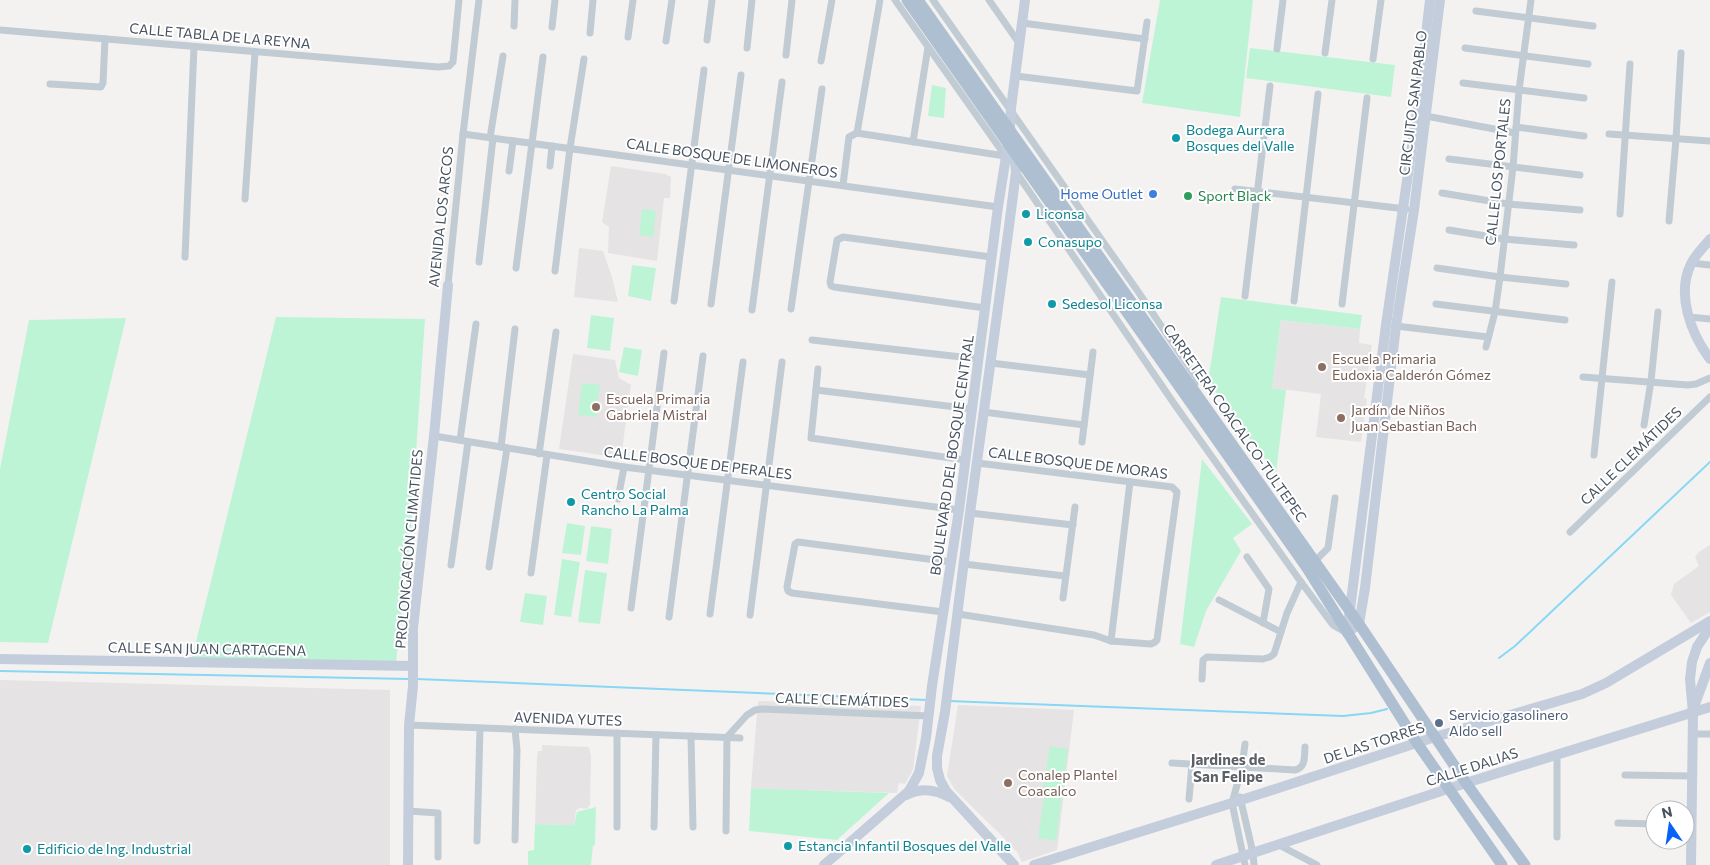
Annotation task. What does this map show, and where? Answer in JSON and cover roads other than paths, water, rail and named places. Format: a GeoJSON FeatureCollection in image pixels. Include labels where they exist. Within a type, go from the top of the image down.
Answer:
{"type":"FeatureCollection","features":[{"type":"Feature","properties":{"kind":"main road","name":"CARRETERA COACALCO-TULTEPEC"},"geometry":{"type":"LineString","coordinates":[[907,0],[1010,143],[1193,390],[1359,624],[1435,737],[1525,865]]}},
{"type":"Feature","properties":{"kind":"main road","name":"CARRETERA COACALCO-TULTEPEC"},"geometry":{"type":"LineString","coordinates":[[918,0],[1010,143],[1307,568],[1417,743],[1502,865]]}},
{"type":"Feature","properties":{"kind":"street","name":"CALLE TABLA DE LA REYNA"},"geometry":{"type":"LineString","coordinates":[[0,30],[438,67],[449,66],[453,62],[459,0]]}},
{"type":"Feature","properties":{"kind":"street","name":"AVENIDA LOS ARCOS"},"geometry":{"type":"LineString","coordinates":[[434,436],[463,134],[479,0]]}},
{"type":"Feature","properties":{"kind":"street"},"geometry":{"type":"LineString","coordinates":[[514,26],[516,0]]}},
{"type":"Feature","properties":{"kind":"street"},"geometry":{"type":"LineString","coordinates":[[552,26],[555,0]]}},
{"type":"Feature","properties":{"kind":"street"},"geometry":{"type":"LineString","coordinates":[[590,34],[593,0]]}},
{"type":"Feature","properties":{"kind":"street"},"geometry":{"type":"LineString","coordinates":[[628,37],[633,0]]}},
{"type":"Feature","properties":{"kind":"street"},"geometry":{"type":"LineString","coordinates":[[666,41],[672,0]]}},
{"type":"Feature","properties":{"kind":"street"},"geometry":{"type":"LineString","coordinates":[[707,40],[712,0]]}},
{"type":"Feature","properties":{"kind":"street"},"geometry":{"type":"LineString","coordinates":[[747,48],[752,0]]}},
{"type":"Feature","properties":{"kind":"street"},"geometry":{"type":"LineString","coordinates":[[786,55],[792,0]]}},
{"type":"Feature","properties":{"kind":"street"},"geometry":{"type":"LineString","coordinates":[[822,61],[832,0]]}},
{"type":"Feature","properties":{"kind":"street"},"geometry":{"type":"LineString","coordinates":[[857,133],[880,0]]}},
{"type":"Feature","properties":{"kind":"street"},"geometry":{"type":"LineString","coordinates":[[895,0],[928,47],[1010,143]]}},
{"type":"Feature","properties":{"kind":"street"},"geometry":{"type":"LineString","coordinates":[[933,0],[1011,108],[1137,290],[1197,380],[1193,390]]}},
{"type":"Feature","properties":{"kind":"street"},"geometry":{"type":"LineString","coordinates":[[990,0],[1019,43]]}},
{"type":"Feature","properties":{"kind":"street","name":"BOULEVARD DEL BOSQUE CENTRAL"},"geometry":{"type":"LineString","coordinates":[[824,865],[909,791],[919,773],[959,510],[998,207],[1010,143],[1011,108],[1025,0]]}},
{"type":"Feature","properties":{"kind":"street"},"geometry":{"type":"LineString","coordinates":[[1277,48],[1283,0]]}},
{"type":"Feature","properties":{"kind":"street"},"geometry":{"type":"LineString","coordinates":[[1325,53],[1332,0]]}},
{"type":"Feature","properties":{"kind":"street"},"geometry":{"type":"LineString","coordinates":[[1372,59],[1381,0]]}},
{"type":"Feature","properties":{"kind":"street","name":"CIRCUITO SAN PABLO"},"geometry":{"type":"LineString","coordinates":[[1409,209],[1426,116],[1433,20],[1430,0]]}},
{"type":"Feature","properties":{"kind":"street","name":"CIRCUITO SAN PABLO"},"geometry":{"type":"LineString","coordinates":[[1409,209],[1433,20],[1440,0]]}},
{"type":"Feature","properties":{"kind":"street","name":"CALLE LOS PORTALES"},"geometry":{"type":"LineString","coordinates":[[1486,347],[1495,312],[1500,277],[1531,0]]}},
{"type":"Feature","properties":{"kind":"street"},"geometry":{"type":"LineString","coordinates":[[1476,11],[1593,26]]}},
{"type":"Feature","properties":{"kind":"street"},"geometry":{"type":"LineString","coordinates":[[1016,76],[1137,91],[1147,22]]}},
{"type":"Feature","properties":{"kind":"street"},"geometry":{"type":"LineString","coordinates":[[1022,23],[1145,39]]}},
{"type":"Feature","properties":{"kind":"street"},"geometry":{"type":"LineString","coordinates":[[50,84],[101,87],[103,83],[105,39]]}},
{"type":"Feature","properties":{"kind":"street"},"geometry":{"type":"LineString","coordinates":[[186,257],[194,47]]}},
{"type":"Feature","properties":{"kind":"street"},"geometry":{"type":"LineString","coordinates":[[913,142],[928,47]]}},
{"type":"Feature","properties":{"kind":"street"},"geometry":{"type":"LineString","coordinates":[[1465,48],[1588,64]]}},
{"type":"Feature","properties":{"kind":"street"},"geometry":{"type":"LineString","coordinates":[[245,199],[255,52]]}},
{"type":"Feature","properties":{"kind":"street"},"geometry":{"type":"LineString","coordinates":[[1669,221],[1681,53]]}},
{"type":"Feature","properties":{"kind":"street"},"geometry":{"type":"LineString","coordinates":[[479,262],[492,138],[504,56]]}},
{"type":"Feature","properties":{"kind":"street"},"geometry":{"type":"LineString","coordinates":[[516,268],[531,143],[544,57]]}},
{"type":"Feature","properties":{"kind":"street"},"geometry":{"type":"LineString","coordinates":[[555,271],[570,148],[584,59]]}},
{"type":"Feature","properties":{"kind":"street"},"geometry":{"type":"LineString","coordinates":[[1620,214],[1630,64]]}},
{"type":"Feature","properties":{"kind":"street"},"geometry":{"type":"LineString","coordinates":[[674,301],[704,70]]}},
{"type":"Feature","properties":{"kind":"street"},"geometry":{"type":"LineString","coordinates":[[711,304],[741,75]]}},
{"type":"Feature","properties":{"kind":"street"},"geometry":{"type":"LineString","coordinates":[[752,310],[782,82]]}},
{"type":"Feature","properties":{"kind":"street"},"geometry":{"type":"LineString","coordinates":[[1463,83],[1584,98]]}},
{"type":"Feature","properties":{"kind":"street"},"geometry":{"type":"LineString","coordinates":[[1246,296],[1270,86]]}},
{"type":"Feature","properties":{"kind":"street"},"geometry":{"type":"LineString","coordinates":[[791,309],[822,89]]}},
{"type":"Feature","properties":{"kind":"street"},"geometry":{"type":"LineString","coordinates":[[1294,301],[1318,94]]}},
{"type":"Feature","properties":{"kind":"street"},"geometry":{"type":"LineString","coordinates":[[1342,304],[1367,98]]}},
{"type":"Feature","properties":{"kind":"street"},"geometry":{"type":"LineString","coordinates":[[1426,116],[1516,130],[1584,136]]}},
{"type":"Feature","properties":{"kind":"street"},"geometry":{"type":"LineString","coordinates":[[843,185],[849,137],[857,133],[913,142],[1010,143]]}},
{"type":"Feature","properties":{"kind":"street","name":"CALLE BOSQUE DE LIMONEROS"},"geometry":{"type":"LineString","coordinates":[[463,134],[998,207]]}},
{"type":"Feature","properties":{"kind":"street"},"geometry":{"type":"LineString","coordinates":[[1609,134],[1710,141]]}},
{"type":"Feature","properties":{"kind":"street"},"geometry":{"type":"LineString","coordinates":[[509,171],[513,141]]}},
{"type":"Feature","properties":{"kind":"street","name":"BOULEVARD DEL BOSQUE CENTRAL"},"geometry":{"type":"LineString","coordinates":[[955,802],[940,780],[937,756],[945,712],[1016,172],[1010,143]]}},
{"type":"Feature","properties":{"kind":"street"},"geometry":{"type":"LineString","coordinates":[[550,166],[552,146]]}},
{"type":"Feature","properties":{"kind":"street"},"geometry":{"type":"LineString","coordinates":[[1449,159],[1580,175]]}},
{"type":"Feature","properties":{"kind":"street"},"geometry":{"type":"LineString","coordinates":[[1016,172],[1175,405],[1301,582],[1333,625],[1347,633]]}},
{"type":"Feature","properties":{"kind":"street"},"geometry":{"type":"LineString","coordinates":[[1235,189],[1409,209],[1347,633]]}},
{"type":"Feature","properties":{"kind":"street"},"geometry":{"type":"LineString","coordinates":[[1442,193],[1508,204],[1580,210]]}},
{"type":"Feature","properties":{"kind":"street"},"geometry":{"type":"LineString","coordinates":[[1449,230],[1504,239],[1574,245]]}},
{"type":"Feature","properties":{"kind":"street"},"geometry":{"type":"LineString","coordinates":[[995,233],[1008,234]]}},
{"type":"Feature","properties":{"kind":"street"},"geometry":{"type":"LineString","coordinates":[[985,308],[834,287],[831,286],[830,282],[837,240],[842,237],[991,257]]}},
{"type":"Feature","properties":{"kind":"street"},"geometry":{"type":"LineString","coordinates":[[1710,239],[1691,263],[1685,288],[1686,304],[1692,330],[1710,359]]}},
{"type":"Feature","properties":{"kind":"street"},"geometry":{"type":"LineString","coordinates":[[1691,263],[1710,265]]}},
{"type":"Feature","properties":{"kind":"street"},"geometry":{"type":"LineString","coordinates":[[1437,268],[1566,284]]}},
{"type":"Feature","properties":{"kind":"street"},"geometry":{"type":"LineString","coordinates":[[1594,455],[1612,282]]}},
{"type":"Feature","properties":{"kind":"street"},"geometry":{"type":"LineString","coordinates":[[1347,633],[1359,624],[1365,588],[1396,326],[1397,284]]}},
{"type":"Feature","properties":{"kind":"street"},"geometry":{"type":"LineString","coordinates":[[1436,304],[1565,320]]}},
{"type":"Feature","properties":{"kind":"street"},"geometry":{"type":"LineString","coordinates":[[1644,425],[1651,381],[1658,312]]}},
{"type":"Feature","properties":{"kind":"street"},"geometry":{"type":"LineString","coordinates":[[1689,317],[1710,319]]}},
{"type":"Feature","properties":{"kind":"street"},"geometry":{"type":"LineString","coordinates":[[460,440],[476,324]]}},
{"type":"Feature","properties":{"kind":"street"},"geometry":{"type":"LineString","coordinates":[[1396,326],[1488,337]]}},
{"type":"Feature","properties":{"kind":"street"},"geometry":{"type":"LineString","coordinates":[[489,567],[504,448],[515,329]]}},
{"type":"Feature","properties":{"kind":"street"},"geometry":{"type":"LineString","coordinates":[[531,573],[556,332]]}},
{"type":"Feature","properties":{"kind":"street"},"geometry":{"type":"LineString","coordinates":[[812,340],[979,359]]}},
{"type":"Feature","properties":{"kind":"street"},"geometry":{"type":"LineString","coordinates":[[1082,442],[1094,352]]}},
{"type":"Feature","properties":{"kind":"street"},"geometry":{"type":"LineString","coordinates":[[631,608],[664,353]]}},
{"type":"Feature","properties":{"kind":"street"},"geometry":{"type":"LineString","coordinates":[[669,617],[703,356]]}},
{"type":"Feature","properties":{"kind":"street"},"geometry":{"type":"LineString","coordinates":[[710,614],[743,362]]}},
{"type":"Feature","properties":{"kind":"street"},"geometry":{"type":"LineString","coordinates":[[750,615],[782,362]]}},
{"type":"Feature","properties":{"kind":"street"},"geometry":{"type":"LineString","coordinates":[[991,362],[1090,375]]}},
{"type":"Feature","properties":{"kind":"street"},"geometry":{"type":"LineString","coordinates":[[818,369],[810,435],[814,440],[965,460]]}},
{"type":"Feature","properties":{"kind":"street"},"geometry":{"type":"LineString","coordinates":[[1583,377],[1688,385],[1710,378]]}},
{"type":"Feature","properties":{"kind":"street"},"geometry":{"type":"LineString","coordinates":[[816,390],[972,409]]}},
{"type":"Feature","properties":{"kind":"street","name":"CALLE CLEMÁTIDES"},"geometry":{"type":"LineString","coordinates":[[1570,532],[1710,397]]}},
{"type":"Feature","properties":{"kind":"street"},"geometry":{"type":"LineString","coordinates":[[984,412],[1084,425]]}},
{"type":"Feature","properties":{"kind":"street","name":"CALLE BOSQUE DE PERALES"},"geometry":{"type":"LineString","coordinates":[[434,436],[624,467],[959,510]]}},
{"type":"Feature","properties":{"kind":"street","name":"PROLONGACIÓN CLIMATIDES"},"geometry":{"type":"LineString","coordinates":[[408,865],[409,725],[413,686],[412,628],[434,436]]}},
{"type":"Feature","properties":{"kind":"street"},"geometry":{"type":"LineString","coordinates":[[968,437],[980,438]]}},
{"type":"Feature","properties":{"kind":"street"},"geometry":{"type":"LineString","coordinates":[[451,565],[468,442]]}},
{"type":"Feature","properties":{"kind":"street","name":"CALLE BOSQUE DE MORAS"},"geometry":{"type":"LineString","coordinates":[[977,463],[1172,487],[1175,489],[1177,492],[1168,565],[1155,642],[1151,644],[1111,641]]}},
{"type":"Feature","properties":{"kind":"street"},"geometry":{"type":"LineString","coordinates":[[618,499],[624,467]]}},
{"type":"Feature","properties":{"kind":"street"},"geometry":{"type":"LineString","coordinates":[[958,614],[1094,635],[1111,641],[1130,482]]}},
{"type":"Feature","properties":{"kind":"street"},"geometry":{"type":"LineString","coordinates":[[1314,562],[1328,548],[1335,498]]}},
{"type":"Feature","properties":{"kind":"street"},"geometry":{"type":"LineString","coordinates":[[1063,598],[1075,507]]}},
{"type":"Feature","properties":{"kind":"street"},"geometry":{"type":"LineString","coordinates":[[970,514],[1073,525]]}},
{"type":"Feature","properties":{"kind":"street"},"geometry":{"type":"LineString","coordinates":[[943,612],[792,593],[788,591],[787,587],[795,544],[798,542],[951,562]]}},
{"type":"Feature","properties":{"kind":"street"},"geometry":{"type":"LineString","coordinates":[[1247,557],[1269,589],[1263,623]]}},
{"type":"Feature","properties":{"kind":"street"},"geometry":{"type":"LineString","coordinates":[[964,564],[1065,576]]}},
{"type":"Feature","properties":{"kind":"street"},"geometry":{"type":"LineString","coordinates":[[1202,679],[1205,658],[1264,659],[1274,654],[1301,582]]}},
{"type":"Feature","properties":{"kind":"street"},"geometry":{"type":"LineString","coordinates":[[1219,600],[1281,632]]}},
{"type":"Feature","properties":{"kind":"street","name":"DE LAS TORRES"},"geometry":{"type":"LineString","coordinates":[[1034,865],[1435,737],[1582,694],[1606,684],[1710,621]]}},
{"type":"Feature","properties":{"kind":"street"},"geometry":{"type":"LineString","coordinates":[[1690,800],[1692,713],[1690,679],[1692,662],[1697,647],[1710,626]]}},
{"type":"Feature","properties":{"kind":"street"},"geometry":{"type":"LineString","coordinates":[[941,632],[955,633]]}},
{"type":"Feature","properties":{"kind":"street","name":"CALLE SAN JUAN CARTAGENA"},"geometry":{"type":"LineString","coordinates":[[0,659],[413,669]]}},
{"type":"Feature","properties":{"kind":"street"},"geometry":{"type":"LineString","coordinates":[[1692,713],[1710,663]]}},
{"type":"Feature","properties":{"kind":"street","name":"CALLE DALIAS"},"geometry":{"type":"LineString","coordinates":[[1216,865],[1247,858],[1279,845],[1466,782],[1710,707]]}},
{"type":"Feature","properties":{"kind":"street","name":"CALLE CLEMÁTIDES"},"geometry":{"type":"LineString","coordinates":[[726,737],[737,724],[754,710],[762,709],[929,713]]}},
{"type":"Feature","properties":{"kind":"street","name":"AVENIDA YUTES"},"geometry":{"type":"LineString","coordinates":[[409,725],[740,738]]}},
{"type":"Feature","properties":{"kind":"street"},"geometry":{"type":"LineString","coordinates":[[477,841],[480,728]]}},
{"type":"Feature","properties":{"kind":"street"},"geometry":{"type":"LineString","coordinates":[[515,729],[517,750],[515,840]]}},
{"type":"Feature","properties":{"kind":"street"},"geometry":{"type":"LineString","coordinates":[[617,733],[617,827]]}},
{"type":"Feature","properties":{"kind":"street"},"geometry":{"type":"LineString","coordinates":[[654,828],[656,734]]}},
{"type":"Feature","properties":{"kind":"street"},"geometry":{"type":"LineString","coordinates":[[1692,734],[1710,734]]}},
{"type":"Feature","properties":{"kind":"street"},"geometry":{"type":"LineString","coordinates":[[691,736],[693,827]]}},
{"type":"Feature","properties":{"kind":"street"},"geometry":{"type":"LineString","coordinates":[[726,737],[726,831]]}},
{"type":"Feature","properties":{"kind":"street"},"geometry":{"type":"LineString","coordinates":[[1245,744],[1236,802],[1247,858],[1254,865]]}},
{"type":"Feature","properties":{"kind":"street"},"geometry":{"type":"LineString","coordinates":[[1172,763],[1294,770],[1304,764],[1305,747]]}},
{"type":"Feature","properties":{"kind":"street"},"geometry":{"type":"LineString","coordinates":[[1557,754],[1557,837]]}},
{"type":"Feature","properties":{"kind":"street"},"geometry":{"type":"LineString","coordinates":[[1189,800],[1192,764]]}},
{"type":"Feature","properties":{"kind":"street"},"geometry":{"type":"LineString","coordinates":[[1625,775],[1692,776]]}},
{"type":"Feature","properties":{"kind":"street"},"geometry":{"type":"LineString","coordinates":[[900,798],[914,792],[928,790],[943,794],[955,802],[1014,865]]}},
{"type":"Feature","properties":{"kind":"street"},"geometry":{"type":"LineString","coordinates":[[408,811],[438,813],[438,857]]}},
{"type":"Feature","properties":{"kind":"street"},"geometry":{"type":"LineString","coordinates":[[1618,823],[1645,824]]}},
{"type":"Feature","properties":{"kind":"street"},"geometry":{"type":"LineString","coordinates":[[1279,845],[1317,865]]}},
{"type":"Feature","properties":{"kind":"street"},"geometry":{"type":"LineString","coordinates":[[1690,850],[1691,865]]}},
{"type":"Feature","properties":{"kind":"waterway"},"geometry":{"type":"LineString","coordinates":[[1499,658],[1515,646],[1710,462]]}},
{"type":"Feature","properties":{"kind":"waterway"},"geometry":{"type":"LineString","coordinates":[[0,671],[410,679]]}},
{"type":"Feature","properties":{"kind":"waterway"},"geometry":{"type":"LineString","coordinates":[[417,679],[927,700]]}},
{"type":"Feature","properties":{"kind":"waterway"},"geometry":{"type":"LineString","coordinates":[[949,701],[1343,716],[1387,709]]}},
{"type":"Feature","properties":{"kind":"place","name":"Bodega Aurrera Bosques del Valle"},"geometry":{"type":"Point","coordinates":[1176,138]}},
{"type":"Feature","properties":{"kind":"place","name":"Home Outlet"},"geometry":{"type":"Point","coordinates":[1153,194]}},
{"type":"Feature","properties":{"kind":"place","name":"Sport Black"},"geometry":{"type":"Point","coordinates":[1188,196]}},
{"type":"Feature","properties":{"kind":"place","name":"Liconsa"},"geometry":{"type":"Point","coordinates":[1026,214]}},
{"type":"Feature","properties":{"kind":"place","name":"Conasupo"},"geometry":{"type":"Point","coordinates":[1028,242]}},
{"type":"Feature","properties":{"kind":"place","name":"Sedesol Liconsa"},"geometry":{"type":"Point","coordinates":[1052,304]}},
{"type":"Feature","properties":{"kind":"place","name":"Escuela Primaria Eudoxia Calderón Gómez"},"geometry":{"type":"Point","coordinates":[1322,367]}},
{"type":"Feature","properties":{"kind":"place","name":"Escuela Primaria Gabriela Mistral"},"geometry":{"type":"Point","coordinates":[596,407]}},
{"type":"Feature","properties":{"kind":"place","name":"Jardín de Niños Juan Sebastian Bach"},"geometry":{"type":"Point","coordinates":[1341,418]}},
{"type":"Feature","properties":{"kind":"place","name":"Centro Social Rancho La Palma"},"geometry":{"type":"Point","coordinates":[571,502]}},
{"type":"Feature","properties":{"kind":"place","name":"Servicio gasolinero Aldo sell"},"geometry":{"type":"Point","coordinates":[1439,723]}},
{"type":"Feature","properties":{"kind":"place","name":"Conalep Plantel Coacalco"},"geometry":{"type":"Point","coordinates":[1008,783]}},
{"type":"Feature","properties":{"kind":"place","name":"Estancia Infantil Bosques del Valle"},"geometry":{"type":"Point","coordinates":[788,846]}},
{"type":"Feature","properties":{"kind":"place","name":"Edificio de Ing. Industrial"},"geometry":{"type":"Point","coordinates":[27,849]}},
{"type":"Feature","properties":{"kind":"district","name":"Jardines de San Felipe"},"geometry":{"type":"Point","coordinates":[1228,768]}}]}
